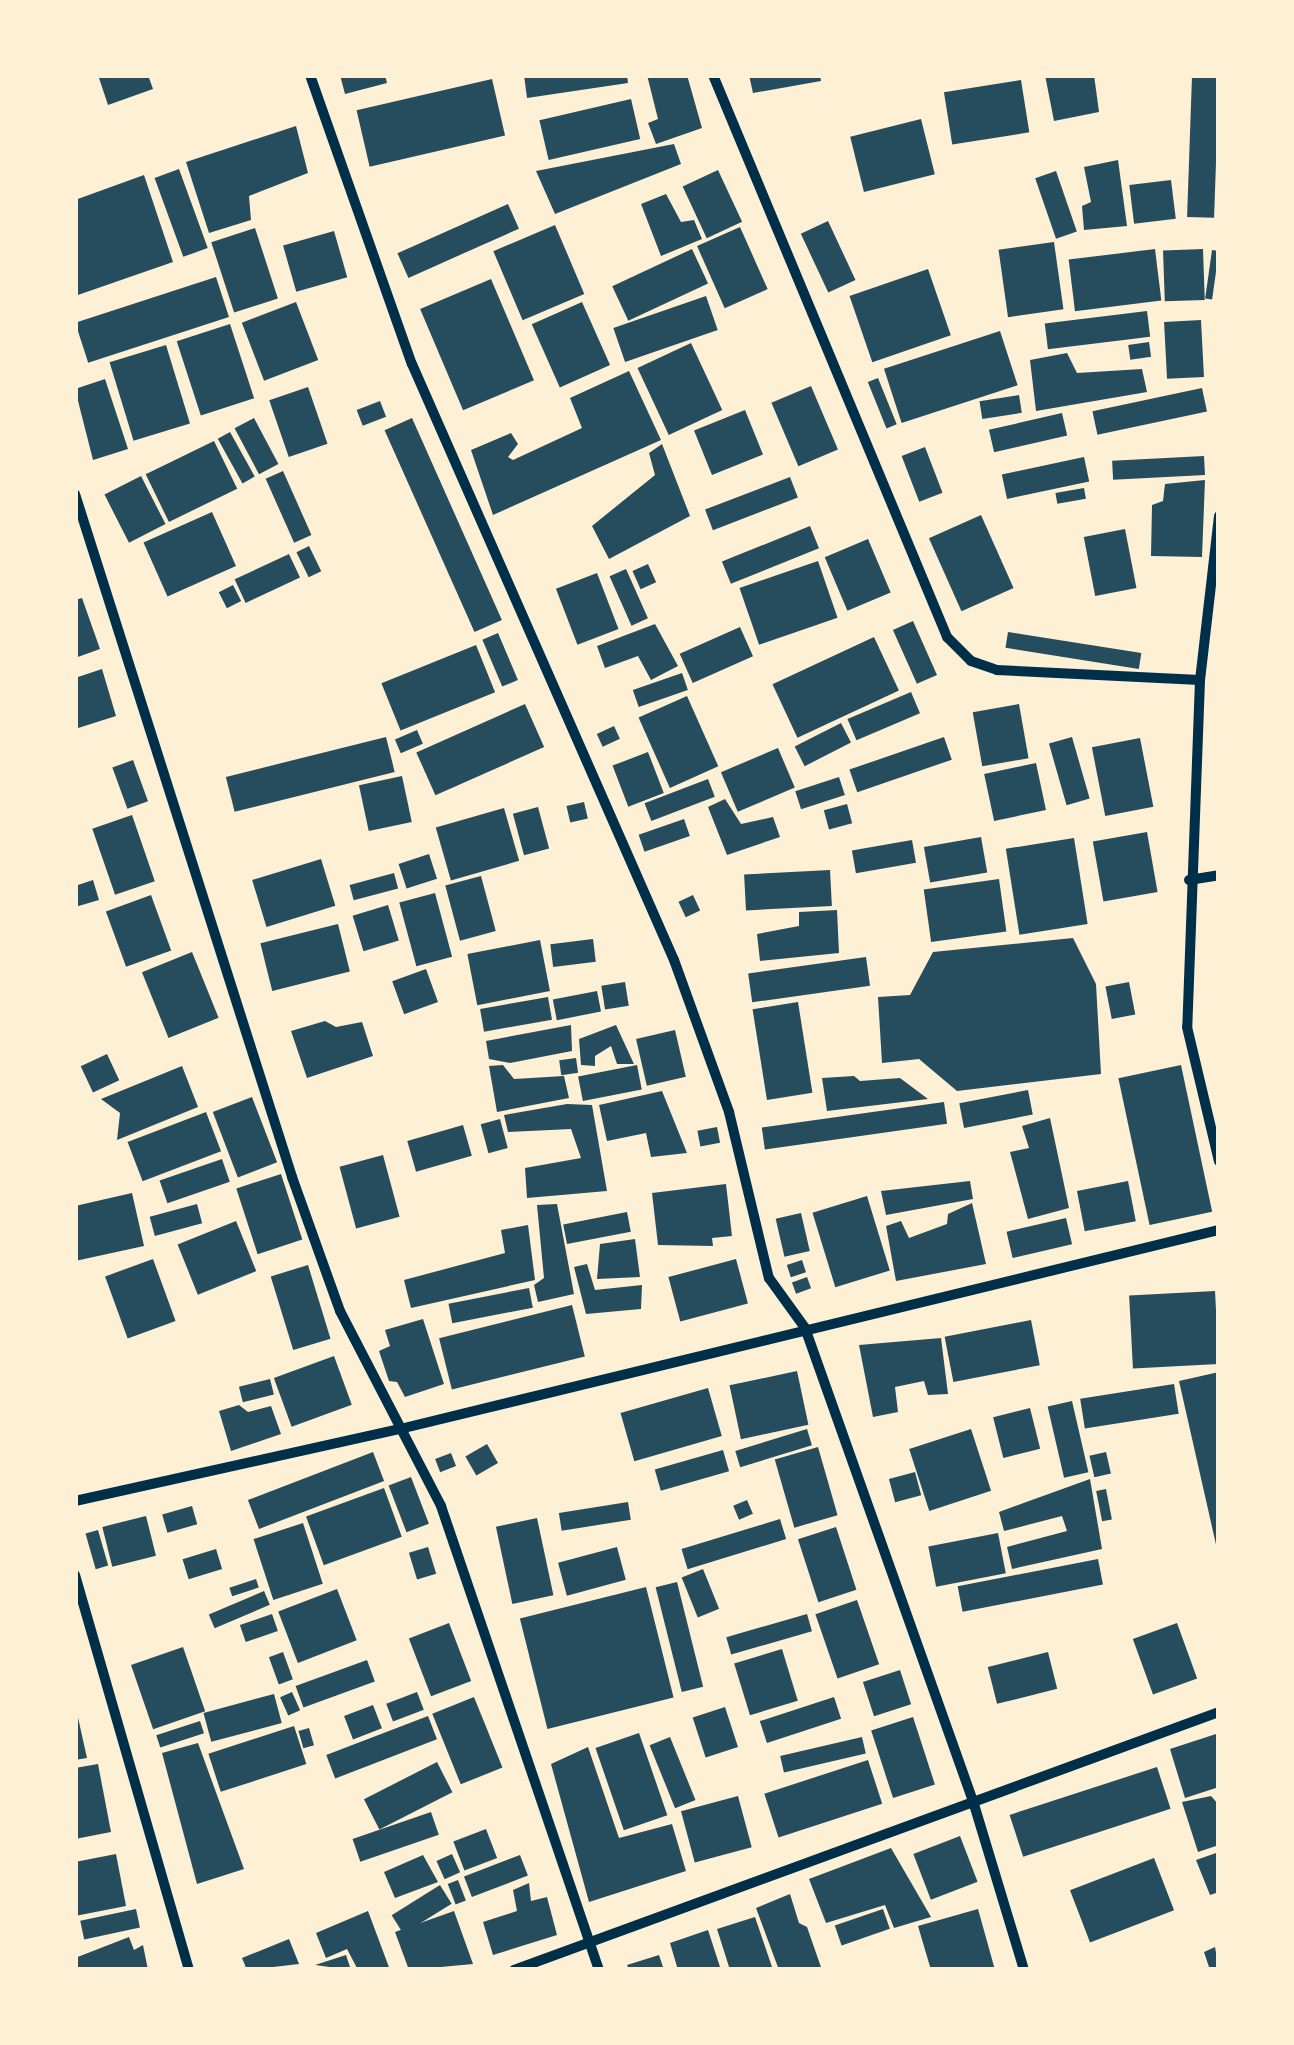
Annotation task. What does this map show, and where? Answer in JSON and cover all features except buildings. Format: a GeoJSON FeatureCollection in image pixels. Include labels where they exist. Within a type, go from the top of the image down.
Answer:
{"type":"FeatureCollection","features":[{"type":"Feature","properties":{"kind":"street"},"geometry":{"type":"LineString","coordinates":[[310,75],[412,364],[674,960],[728,1112],[769,1278],[805,1328],[973,1801],[1024,1970]]}},
{"type":"Feature","properties":{"kind":"street"},"geometry":{"type":"LineString","coordinates":[[713,75],[946,637],[970,661],[996,670],[1200,680]]}},
{"type":"Feature","properties":{"kind":"street"},"geometry":{"type":"LineString","coordinates":[[75,494],[292,1177],[340,1311],[441,1506],[600,1970]]}},
{"type":"Feature","properties":{"kind":"street"},"geometry":{"type":"LineString","coordinates":[[1219,516],[1200,680],[1189,880],[1187,1027],[1219,1162]]}},
{"type":"Feature","properties":{"kind":"street"},"geometry":{"type":"LineString","coordinates":[[1189,880],[1219,875]]}},
{"type":"Feature","properties":{"kind":"street"},"geometry":{"type":"LineString","coordinates":[[75,1501],[400,1429],[805,1328],[1219,1231]]}},
{"type":"Feature","properties":{"kind":"street"},"geometry":{"type":"LineString","coordinates":[[75,1575],[190,1970]]}},
{"type":"Feature","properties":{"kind":"street"},"geometry":{"type":"LineString","coordinates":[[514,1970],[1219,1712]]}}]}
